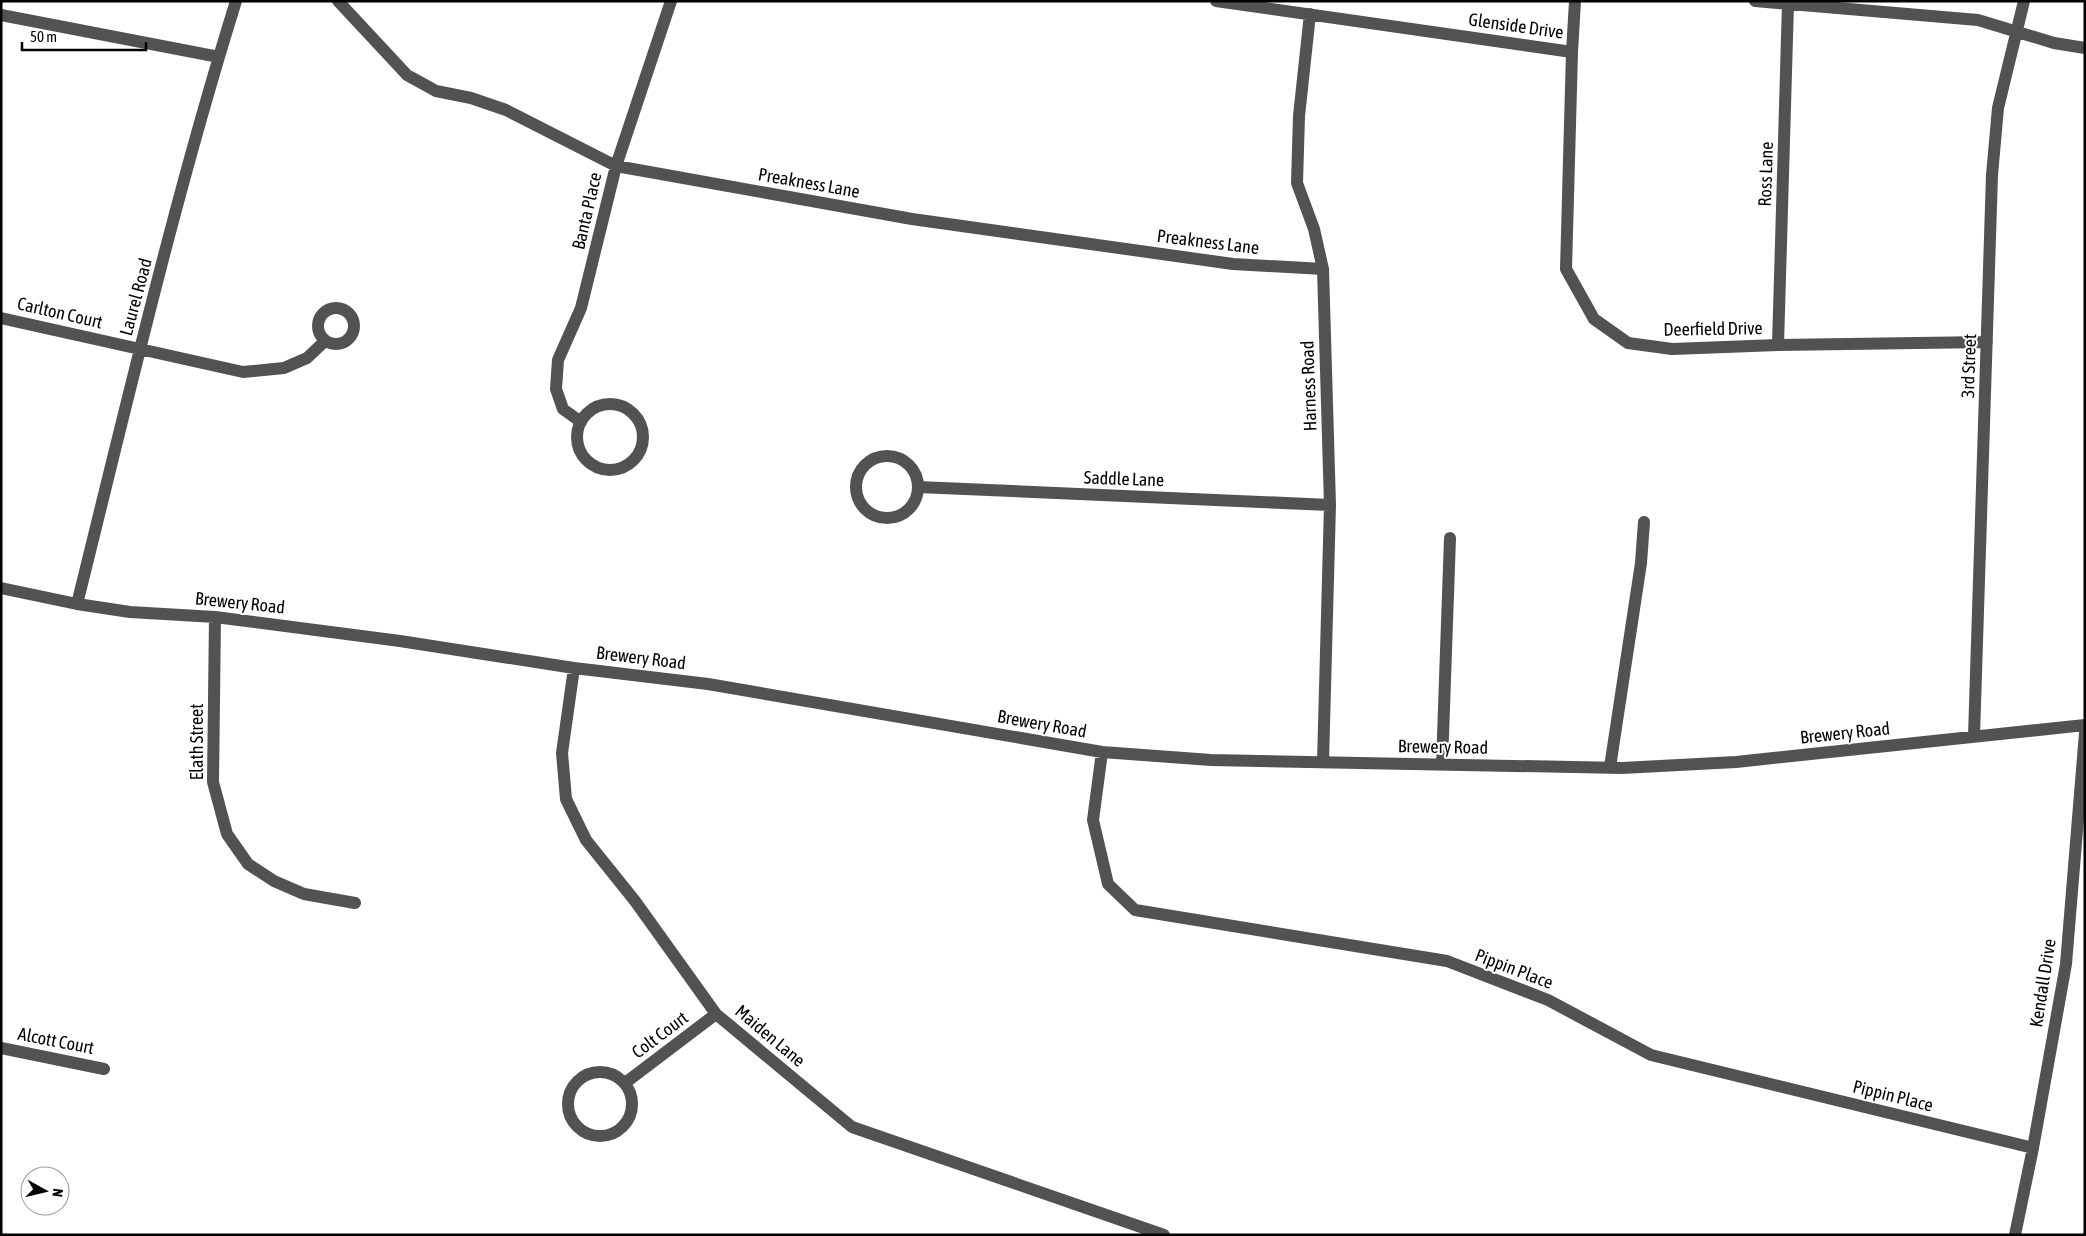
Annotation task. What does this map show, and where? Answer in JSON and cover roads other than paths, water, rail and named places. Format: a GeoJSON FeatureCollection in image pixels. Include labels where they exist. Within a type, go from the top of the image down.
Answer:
{"type":"FeatureCollection","features":[{"type":"Feature","properties":{"kind":"street","name":"Laurel Road"},"geometry":{"type":"LineString","coordinates":[[77,604],[140,349],[218,57],[236,1]]}},
{"type":"Feature","properties":{"kind":"street","name":"Preakness Lane"},"geometry":{"type":"LineString","coordinates":[[338,1],[407,75],[436,91],[471,98],[506,110],[616,166],[912,219],[1233,264],[1323,269]]}},
{"type":"Feature","properties":{"kind":"street","name":"Banta Place"},"geometry":{"type":"LineString","coordinates":[[581,422],[563,409],[556,389],[558,360],[581,308],[616,166],[671,1]]}},
{"type":"Feature","properties":{"kind":"street","name":"Glenside Drive"},"geometry":{"type":"LineString","coordinates":[[1216,1],[1572,52]]}},
{"type":"Feature","properties":{"kind":"street","name":"Deerfield Drive"},"geometry":{"type":"LineString","coordinates":[[1576,1],[1572,52],[1566,269],[1594,319],[1628,344],[1672,349],[1778,345],[1987,342]]}},
{"type":"Feature","properties":{"kind":"street"},"geometry":{"type":"LineString","coordinates":[[1755,1],[1978,20],[2054,43],[2085,48]]}},
{"type":"Feature","properties":{"kind":"street","name":"3rd Street"},"geometry":{"type":"LineString","coordinates":[[1974,736],[1992,175],[1998,108],[2024,1]]}},
{"type":"Feature","properties":{"kind":"street","name":"Ross Lane"},"geometry":{"type":"LineString","coordinates":[[1778,345],[1788,4]]}},
{"type":"Feature","properties":{"kind":"street","name":"Harness Road"},"geometry":{"type":"LineString","coordinates":[[1310,14],[1299,116],[1297,183],[1314,229],[1323,269],[1330,505],[1323,762]]}},
{"type":"Feature","properties":{"kind":"street"},"geometry":{"type":"LineString","coordinates":[[1,15],[218,57]]}},
{"type":"Feature","properties":{"kind":"street","name":"Carlton Court"},"geometry":{"type":"LineString","coordinates":[[1,318],[243,372],[284,368],[307,358],[325,341]]}},
{"type":"Feature","properties":{"kind":"street"},"geometry":{"type":"LineString","coordinates":[[614,404],[626,408],[634,415],[640,425],[643,442],[639,453],[628,465],[617,469],[606,470],[596,467],[586,460],[580,450],[578,439],[581,422],[588,413],[597,407],[614,404]]}},
{"type":"Feature","properties":{"kind":"street"},"geometry":{"type":"LineString","coordinates":[[885,456],[902,460],[910,467],[916,477],[918,487],[912,506],[894,518],[882,518],[872,515],[858,500],[856,490],[857,479],[866,465],[875,459],[885,456]]}},
{"type":"Feature","properties":{"kind":"street","name":"Saddle Lane"},"geometry":{"type":"LineString","coordinates":[[918,487],[1330,505]]}},
{"type":"Feature","properties":{"kind":"street"},"geometry":{"type":"LineString","coordinates":[[1610,767],[1642,562],[1644,522]]}},
{"type":"Feature","properties":{"kind":"street"},"geometry":{"type":"LineString","coordinates":[[1442,764],[1450,538]]}},
{"type":"Feature","properties":{"kind":"street","name":"Brewery Road"},"geometry":{"type":"LineString","coordinates":[[1,588],[77,604],[130,612],[215,617],[400,641],[574,668],[708,684],[1102,752],[1211,760],[1610,767],[1736,762],[2085,725]]}},
{"type":"Feature","properties":{"kind":"street","name":"Elath Street"},"geometry":{"type":"LineString","coordinates":[[215,617],[214,782],[227,834],[248,864],[274,881],[304,894],[355,902]]}},
{"type":"Feature","properties":{"kind":"street","name":"Maiden Lane"},"geometry":{"type":"LineString","coordinates":[[574,668],[562,753],[566,799],[586,840],[635,901],[716,1014],[852,1128],[1164,1235]]}},
{"type":"Feature","properties":{"kind":"street","name":"Kendall Drive"},"geometry":{"type":"LineString","coordinates":[[2015,1235],[2033,1148],[2066,964],[2085,732]]}},
{"type":"Feature","properties":{"kind":"street","name":"Pippin Place"},"geometry":{"type":"LineString","coordinates":[[1102,752],[1093,820],[1108,884],[1134,910],[1447,961],[1548,1000],[1650,1055],[2033,1148]]}},
{"type":"Feature","properties":{"kind":"street","name":"Colt Court"},"geometry":{"type":"LineString","coordinates":[[626,1083],[716,1014]]}},
{"type":"Feature","properties":{"kind":"street","name":"Alcott Court"},"geometry":{"type":"LineString","coordinates":[[1,1048],[104,1069]]}},
{"type":"Feature","properties":{"kind":"street","name":"Colt Court"},"geometry":{"type":"LineString","coordinates":[[595,1072],[606,1072],[617,1076],[626,1083],[633,1105],[631,1116],[625,1126],[609,1136],[597,1137],[586,1134],[579,1129],[572,1120],[568,1109],[569,1096],[573,1086],[581,1078],[595,1072]]}}]}
